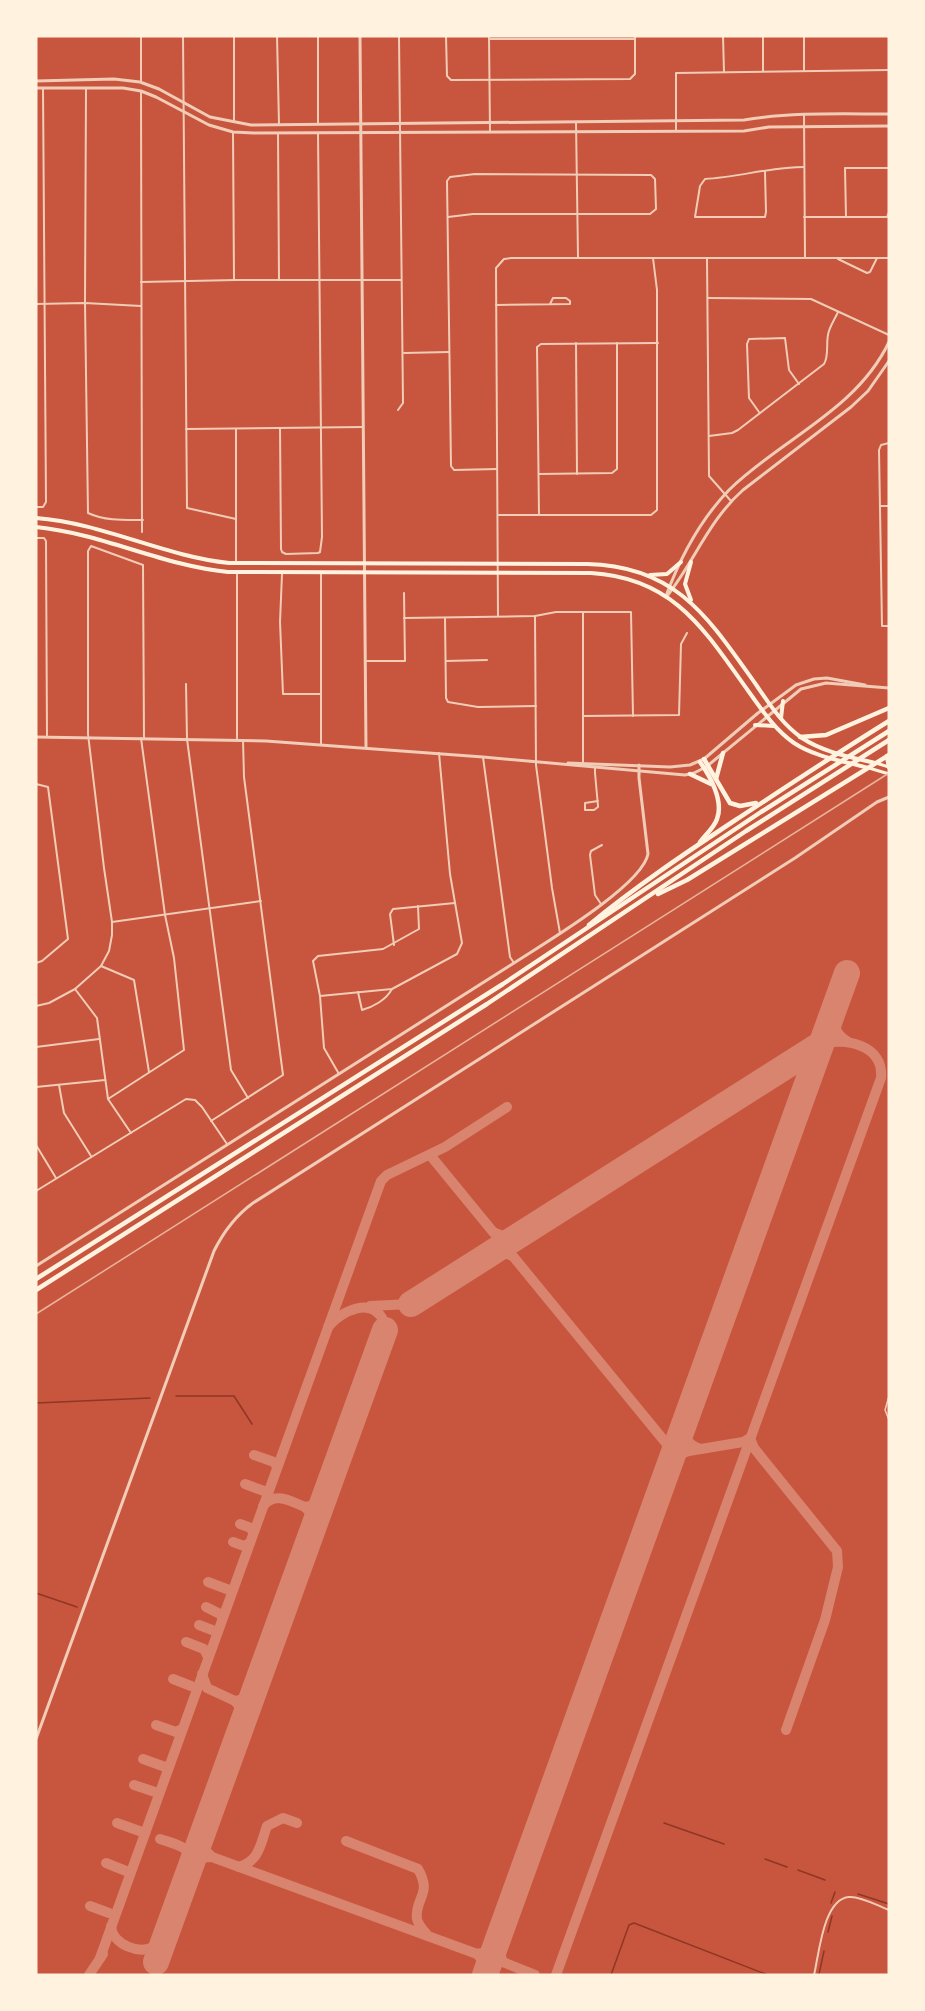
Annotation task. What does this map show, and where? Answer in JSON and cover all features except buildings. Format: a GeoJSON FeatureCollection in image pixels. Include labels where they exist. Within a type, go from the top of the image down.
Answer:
{"type":"FeatureCollection","features":[{"type":"Feature","properties":{"kind":"highway"},"geometry":{"type":"LineString","coordinates":[[800,737],[831,734],[889,708]]}},
{"type":"Feature","properties":{"kind":"highway"},"geometry":{"type":"LineString","coordinates":[[570,940],[626,895],[698,845],[889,721]]}},
{"type":"Feature","properties":{"kind":"highway"},"geometry":{"type":"LineString","coordinates":[[36,1279],[570,940],[889,731]]}},
{"type":"Feature","properties":{"kind":"highway"},"geometry":{"type":"LineString","coordinates":[[36,1290],[441,1034],[889,740]]}},
{"type":"Feature","properties":{"kind":"highway"},"geometry":{"type":"LineString","coordinates":[[716,779],[723,753]]}},
{"type":"Feature","properties":{"kind":"highway"},"geometry":{"type":"LineString","coordinates":[[645,900],[687,880],[888,755],[889,767]]}},
{"type":"Feature","properties":{"kind":"highway"},"geometry":{"type":"LineString","coordinates":[[702,760],[731,804],[745,806],[762,802]]}},
{"type":"Feature","properties":{"kind":"highway"},"geometry":{"type":"LineString","coordinates":[[698,845],[719,814],[719,802],[706,766]]}},
{"type":"Feature","properties":{"kind":"highway"},"geometry":{"type":"LineString","coordinates":[[690,774],[711,784]]}},
{"type":"Feature","properties":{"kind":"main road"},"geometry":{"type":"LineString","coordinates":[[36,518],[90,526],[176,553],[236,563],[600,564],[619,567],[646,575],[671,588],[693,604],[710,622],[781,719],[800,737],[821,748],[889,767]]}},
{"type":"Feature","properties":{"kind":"main road"},"geometry":{"type":"LineString","coordinates":[[36,527],[98,538],[187,566],[237,573],[607,574],[634,581],[666,596],[701,626],[762,710],[791,741],[809,751],[889,774]]}},
{"type":"Feature","properties":{"kind":"main road"},"geometry":{"type":"LineString","coordinates":[[646,575],[664,575],[673,571],[681,562]]}},
{"type":"Feature","properties":{"kind":"main road"},"geometry":{"type":"LineString","coordinates":[[691,562],[685,586],[693,604]]}},
{"type":"Feature","properties":{"kind":"main road"},"geometry":{"type":"LineString","coordinates":[[781,719],[783,701]]}},
{"type":"Feature","properties":{"kind":"main road"},"geometry":{"type":"LineString","coordinates":[[755,725],[775,726]]}},
{"type":"Feature","properties":{"kind":"street"},"geometry":{"type":"LineString","coordinates":[[140,82],[141,36]]}},
{"type":"Feature","properties":{"kind":"street"},"geometry":{"type":"LineString","coordinates":[[183,36],[187,508],[236,519]]}},
{"type":"Feature","properties":{"kind":"street"},"geometry":{"type":"LineString","coordinates":[[234,36],[234,122]]}},
{"type":"Feature","properties":{"kind":"street"},"geometry":{"type":"LineString","coordinates":[[278,36],[279,124]]}},
{"type":"Feature","properties":{"kind":"street"},"geometry":{"type":"LineString","coordinates":[[318,36],[318,124]]}},
{"type":"Feature","properties":{"kind":"street"},"geometry":{"type":"LineString","coordinates":[[360,36],[366,748]]}},
{"type":"Feature","properties":{"kind":"street"},"geometry":{"type":"LineString","coordinates":[[398,411],[402,403],[399,36]]}},
{"type":"Feature","properties":{"kind":"street"},"geometry":{"type":"LineString","coordinates":[[447,36],[448,79],[489,79],[630,79],[635,74],[635,38],[489,38],[489,79],[489,123],[490,132]]}},
{"type":"Feature","properties":{"kind":"street"},"geometry":{"type":"LineString","coordinates":[[723,36],[724,72]]}},
{"type":"Feature","properties":{"kind":"street"},"geometry":{"type":"LineString","coordinates":[[763,36],[763,71]]}},
{"type":"Feature","properties":{"kind":"street"},"geometry":{"type":"LineString","coordinates":[[804,36],[804,71]]}},
{"type":"Feature","properties":{"kind":"street"},"geometry":{"type":"LineString","coordinates":[[676,131],[676,73],[889,70]]}},
{"type":"Feature","properties":{"kind":"street"},"geometry":{"type":"LineString","coordinates":[[36,81],[114,79],[140,82],[159,89],[210,117],[251,124],[744,120],[804,114],[889,114]]}},
{"type":"Feature","properties":{"kind":"street"},"geometry":{"type":"LineString","coordinates":[[36,88],[123,88],[141,91],[207,125],[233,132],[744,131],[804,125],[889,126]]}},
{"type":"Feature","properties":{"kind":"street"},"geometry":{"type":"LineString","coordinates":[[36,507],[43,507],[46,502],[43,88]]}},
{"type":"Feature","properties":{"kind":"street"},"geometry":{"type":"LineString","coordinates":[[86,89],[85,303],[88,513],[103,518],[142,520]]}},
{"type":"Feature","properties":{"kind":"street"},"geometry":{"type":"LineString","coordinates":[[141,91],[142,532]]}},
{"type":"Feature","properties":{"kind":"street"},"geometry":{"type":"LineString","coordinates":[[804,114],[805,258]]}},
{"type":"Feature","properties":{"kind":"street"},"geometry":{"type":"LineString","coordinates":[[576,122],[578,257]]}},
{"type":"Feature","properties":{"kind":"street"},"geometry":{"type":"LineString","coordinates":[[328,124],[328,133]]}},
{"type":"Feature","properties":{"kind":"street"},"geometry":{"type":"LineString","coordinates":[[233,132],[234,280]]}},
{"type":"Feature","properties":{"kind":"street"},"geometry":{"type":"LineString","coordinates":[[279,133],[279,280]]}},
{"type":"Feature","properties":{"kind":"street"},"geometry":{"type":"LineString","coordinates":[[280,428],[281,549],[285,554],[320,552],[322,537],[318,133]]}},
{"type":"Feature","properties":{"kind":"street"},"geometry":{"type":"LineString","coordinates":[[765,172],[765,217],[695,217],[700,186],[705,179],[734,177],[784,167],[804,167]]}},
{"type":"Feature","properties":{"kind":"street"},"geometry":{"type":"LineString","coordinates":[[846,217],[845,168],[889,168]]}},
{"type":"Feature","properties":{"kind":"street"},"geometry":{"type":"LineString","coordinates":[[448,217],[473,214],[650,214],[656,209],[655,179],[651,175],[475,174],[450,177],[447,181],[451,466],[454,470],[497,469]]}},
{"type":"Feature","properties":{"kind":"street"},"geometry":{"type":"LineString","coordinates":[[804,217],[887,217],[889,212]]}},
{"type":"Feature","properties":{"kind":"street"},"geometry":{"type":"LineString","coordinates":[[498,616],[496,268],[504,260],[578,257],[889,258]]}},
{"type":"Feature","properties":{"kind":"street"},"geometry":{"type":"LineString","coordinates":[[835,258],[867,273],[870,272],[877,257]]}},
{"type":"Feature","properties":{"kind":"street"},"geometry":{"type":"LineString","coordinates":[[497,515],[651,515],[657,510],[658,343],[657,284],[653,258]]}},
{"type":"Feature","properties":{"kind":"street"},"geometry":{"type":"LineString","coordinates":[[707,259],[710,478],[731,501]]}},
{"type":"Feature","properties":{"kind":"street"},"geometry":{"type":"LineString","coordinates":[[141,282],[401,280]]}},
{"type":"Feature","properties":{"kind":"street"},"geometry":{"type":"LineString","coordinates":[[496,305],[570,304],[570,301],[567,298],[553,298],[550,304]]}},
{"type":"Feature","properties":{"kind":"street"},"geometry":{"type":"LineString","coordinates":[[707,298],[811,299],[889,335]]}},
{"type":"Feature","properties":{"kind":"street"},"geometry":{"type":"LineString","coordinates":[[36,303],[141,306]]}},
{"type":"Feature","properties":{"kind":"street"},"geometry":{"type":"LineString","coordinates":[[709,436],[732,433],[824,364],[828,358],[826,346],[828,331],[838,312]]}},
{"type":"Feature","properties":{"kind":"street"},"geometry":{"type":"LineString","coordinates":[[759,413],[749,398],[747,344],[749,339],[785,338],[789,370],[799,384]]}},
{"type":"Feature","properties":{"kind":"street"},"geometry":{"type":"LineString","coordinates":[[671,588],[681,562],[705,519],[725,495],[856,390],[881,359],[889,342]]}},
{"type":"Feature","properties":{"kind":"street"},"geometry":{"type":"LineString","coordinates":[[576,343],[578,474]]}},
{"type":"Feature","properties":{"kind":"street"},"geometry":{"type":"LineString","coordinates":[[539,474],[612,473],[617,469],[616,343]]}},
{"type":"Feature","properties":{"kind":"street"},"geometry":{"type":"LineString","coordinates":[[539,515],[537,347],[542,344],[658,343]]}},
{"type":"Feature","properties":{"kind":"street"},"geometry":{"type":"LineString","coordinates":[[402,353],[449,352]]}},
{"type":"Feature","properties":{"kind":"street"},"geometry":{"type":"LineString","coordinates":[[666,596],[691,562],[711,525],[731,501],[851,407],[867,391],[889,361]]}},
{"type":"Feature","properties":{"kind":"street"},"geometry":{"type":"LineString","coordinates":[[186,429],[363,427]]}},
{"type":"Feature","properties":{"kind":"street"},"geometry":{"type":"LineString","coordinates":[[236,429],[236,563]]}},
{"type":"Feature","properties":{"kind":"street"},"geometry":{"type":"LineString","coordinates":[[889,443],[881,446],[879,450],[882,626],[889,626]]}},
{"type":"Feature","properties":{"kind":"street"},"geometry":{"type":"LineString","coordinates":[[880,506],[889,506]]}},
{"type":"Feature","properties":{"kind":"street"},"geometry":{"type":"LineString","coordinates":[[36,538],[44,538],[46,542],[47,737]]}},
{"type":"Feature","properties":{"kind":"street"},"geometry":{"type":"LineString","coordinates":[[36,1006],[49,1003],[75,989],[102,966],[109,951],[112,935],[89,738],[89,548],[91,546],[142,566],[143,738],[165,915],[174,958],[184,1050],[108,1099]]}},
{"type":"Feature","properties":{"kind":"street"},"geometry":{"type":"LineString","coordinates":[[237,573],[237,740]]}},
{"type":"Feature","properties":{"kind":"street"},"geometry":{"type":"LineString","coordinates":[[282,574],[280,622],[283,694],[320,694]]}},
{"type":"Feature","properties":{"kind":"street"},"geometry":{"type":"LineString","coordinates":[[321,574],[321,745]]}},
{"type":"Feature","properties":{"kind":"street"},"geometry":{"type":"LineString","coordinates":[[366,661],[405,661],[404,593]]}},
{"type":"Feature","properties":{"kind":"street"},"geometry":{"type":"LineString","coordinates":[[404,618],[535,616],[556,612],[630,612],[633,716]]}},
{"type":"Feature","properties":{"kind":"street"},"geometry":{"type":"LineString","coordinates":[[583,612],[583,765]]}},
{"type":"Feature","properties":{"kind":"street"},"geometry":{"type":"LineString","coordinates":[[535,616],[536,762],[560,933]]}},
{"type":"Feature","properties":{"kind":"street"},"geometry":{"type":"LineString","coordinates":[[445,618],[446,698],[448,702],[478,707],[536,706]]}},
{"type":"Feature","properties":{"kind":"street"},"geometry":{"type":"LineString","coordinates":[[583,716],[679,715],[681,644],[687,633]]}},
{"type":"Feature","properties":{"kind":"street"},"geometry":{"type":"LineString","coordinates":[[446,661],[487,660]]}},
{"type":"Feature","properties":{"kind":"street"},"geometry":{"type":"LineString","coordinates":[[36,737],[243,740],[439,753],[557,764],[679,767],[702,760],[793,687],[819,678],[841,679],[879,688]]}},
{"type":"Feature","properties":{"kind":"street"},"geometry":{"type":"LineString","coordinates":[[583,765],[639,772],[690,774],[706,766],[723,753],[799,689],[818,683],[889,688]]}},
{"type":"Feature","properties":{"kind":"street"},"geometry":{"type":"LineString","coordinates":[[186,684],[187,739],[231,1070],[248,1098]]}},
{"type":"Feature","properties":{"kind":"street"},"geometry":{"type":"LineString","coordinates":[[211,1121],[283,1075],[244,777],[243,740]]}},
{"type":"Feature","properties":{"kind":"street"},"geometry":{"type":"LineString","coordinates":[[320,996],[392,989],[457,954],[462,943],[450,874],[439,753]]}},
{"type":"Feature","properties":{"kind":"street"},"geometry":{"type":"LineString","coordinates":[[483,757],[510,957],[514,963]]}},
{"type":"Feature","properties":{"kind":"street"},"geometry":{"type":"LineString","coordinates":[[36,1266],[514,963],[560,933],[630,881],[647,859],[648,850],[639,765]]}},
{"type":"Feature","properties":{"kind":"street"},"geometry":{"type":"LineString","coordinates":[[596,768],[598,801],[597,809],[585,810],[585,803],[598,801]]}},
{"type":"Feature","properties":{"kind":"street"},"geometry":{"type":"LineString","coordinates":[[36,784],[48,787],[68,939],[42,961],[36,963]]}},
{"type":"Feature","properties":{"kind":"street"},"geometry":{"type":"LineString","coordinates":[[36,1739],[214,1251],[220,1238],[236,1217],[253,1203],[785,864],[877,802],[889,797]]}},
{"type":"Feature","properties":{"kind":"street"},"geometry":{"type":"LineString","coordinates":[[601,904],[595,895],[590,855],[591,851],[602,845]]}},
{"type":"Feature","properties":{"kind":"street"},"geometry":{"type":"LineString","coordinates":[[112,922],[261,901]]}},
{"type":"Feature","properties":{"kind":"street"},"geometry":{"type":"LineString","coordinates":[[394,945],[390,912],[396,908],[455,903]]}},
{"type":"Feature","properties":{"kind":"street"},"geometry":{"type":"LineString","coordinates":[[339,1074],[324,1048],[320,996],[313,961],[318,956],[383,949],[394,945],[419,929],[418,906]]}},
{"type":"Feature","properties":{"kind":"street"},"geometry":{"type":"LineString","coordinates":[[102,966],[134,980],[149,1073]]}},
{"type":"Feature","properties":{"kind":"street"},"geometry":{"type":"LineString","coordinates":[[75,989],[97,1018],[108,1099],[131,1132]]}},
{"type":"Feature","properties":{"kind":"street"},"geometry":{"type":"LineString","coordinates":[[358,992],[362,1010],[388,996],[392,989]]}},
{"type":"Feature","properties":{"kind":"street"},"geometry":{"type":"LineString","coordinates":[[36,1047],[99,1039]]}},
{"type":"Feature","properties":{"kind":"street"},"geometry":{"type":"LineString","coordinates":[[36,1087],[105,1080]]}},
{"type":"Feature","properties":{"kind":"street"},"geometry":{"type":"LineString","coordinates":[[59,1085],[64,1113],[91,1156]]}},
{"type":"Feature","properties":{"kind":"street"},"geometry":{"type":"LineString","coordinates":[[36,1191],[186,1099],[195,1100],[202,1107],[227,1144]]}},
{"type":"Feature","properties":{"kind":"street"},"geometry":{"type":"LineString","coordinates":[[36,1145],[56,1178]]}},
{"type":"Feature","properties":{"kind":"street"},"geometry":{"type":"LineString","coordinates":[[814,1975],[827,1916],[835,1904],[843,1898],[851,1897],[889,1910]]}},
{"type":"Feature","properties":{"kind":"lane"},"geometry":{"type":"LineString","coordinates":[[889,1396],[885,1410],[889,1420]]}},
{"type":"Feature","properties":{"kind":"waterway"},"geometry":{"type":"LineString","coordinates":[[176,1396],[234,1396],[252,1424]]}},
{"type":"Feature","properties":{"kind":"waterway"},"geometry":{"type":"LineString","coordinates":[[36,1403],[150,1398]]}},
{"type":"Feature","properties":{"kind":"waterway"},"geometry":{"type":"LineString","coordinates":[[36,1593],[77,1607]]}},
{"type":"Feature","properties":{"kind":"waterway"},"geometry":{"type":"LineString","coordinates":[[664,1823],[724,1844]]}},
{"type":"Feature","properties":{"kind":"waterway"},"geometry":{"type":"LineString","coordinates":[[765,1859],[787,1867]]}},
{"type":"Feature","properties":{"kind":"waterway"},"geometry":{"type":"LineString","coordinates":[[798,1870],[825,1880]]}},
{"type":"Feature","properties":{"kind":"waterway"},"geometry":{"type":"LineString","coordinates":[[831,1903],[835,1892]]}},
{"type":"Feature","properties":{"kind":"waterway"},"geometry":{"type":"LineString","coordinates":[[858,1894],[889,1904]]}},
{"type":"Feature","properties":{"kind":"waterway"},"geometry":{"type":"LineString","coordinates":[[828,1932],[832,1916]]}},
{"type":"Feature","properties":{"kind":"waterway"},"geometry":{"type":"LineString","coordinates":[[611,1975],[629,1925],[634,1923],[768,1975]]}},
{"type":"Feature","properties":{"kind":"waterway"},"geometry":{"type":"LineString","coordinates":[[819,1974],[824,1951]]}},
{"type":"Feature","properties":{"kind":"taxiway"},"geometry":{"type":"LineString","coordinates":[[833,1013],[836,1029],[847,1041]]}},
{"type":"Feature","properties":{"kind":"taxiway"},"geometry":{"type":"LineString","coordinates":[[556,1975],[881,1078],[877,1058],[862,1046],[842,1042],[821,1044]]}},
{"type":"Feature","properties":{"kind":"taxiway"},"geometry":{"type":"LineString","coordinates":[[801,1057],[807,1057],[812,1061],[810,1077]]}},
{"type":"Feature","properties":{"kind":"taxiway"},"geometry":{"type":"LineString","coordinates":[[100,1958],[381,1181],[387,1175],[445,1147],[507,1107]]}},
{"type":"Feature","properties":{"kind":"taxiway"},"geometry":{"type":"LineString","coordinates":[[430,1155],[666,1443],[670,1453],[670,1464]]}},
{"type":"Feature","properties":{"kind":"taxiway"},"geometry":{"type":"LineString","coordinates":[[495,1233],[503,1236],[520,1235]]}},
{"type":"Feature","properties":{"kind":"taxiway"},"geometry":{"type":"LineString","coordinates":[[491,1254],[503,1252],[512,1256]]}},
{"type":"Feature","properties":{"kind":"taxiway"},"geometry":{"type":"LineString","coordinates":[[370,1306],[411,1304]]}},
{"type":"Feature","properties":{"kind":"taxiway"},"geometry":{"type":"LineString","coordinates":[[328,1327],[341,1315],[357,1308],[373,1309],[384,1322]]}},
{"type":"Feature","properties":{"kind":"taxiway"},"geometry":{"type":"LineString","coordinates":[[683,1426],[688,1441],[701,1449]]}},
{"type":"Feature","properties":{"kind":"taxiway"},"geometry":{"type":"LineString","coordinates":[[670,1464],[680,1454],[689,1451],[743,1442],[750,1438],[754,1448],[837,1551],[838,1567],[825,1620],[786,1730]]}},
{"type":"Feature","properties":{"kind":"taxiway"},"geometry":{"type":"LineString","coordinates":[[254,1455],[274,1462],[277,1467]]}},
{"type":"Feature","properties":{"kind":"taxiway"},"geometry":{"type":"LineString","coordinates":[[245,1484],[264,1491]]}},
{"type":"Feature","properties":{"kind":"taxiway"},"geometry":{"type":"LineString","coordinates":[[313,1527],[312,1515],[305,1507],[317,1503],[325,1494]]}},
{"type":"Feature","properties":{"kind":"taxiway"},"geometry":{"type":"LineString","coordinates":[[263,1506],[268,1501],[278,1498],[305,1507]]}},
{"type":"Feature","properties":{"kind":"taxiway"},"geometry":{"type":"LineString","coordinates":[[240,1524],[251,1528],[253,1533]]}},
{"type":"Feature","properties":{"kind":"taxiway"},"geometry":{"type":"LineString","coordinates":[[233,1542],[244,1546],[250,1543]]}},
{"type":"Feature","properties":{"kind":"taxiway"},"geometry":{"type":"LineString","coordinates":[[208,1582],[232,1591]]}},
{"type":"Feature","properties":{"kind":"taxiway"},"geometry":{"type":"LineString","coordinates":[[206,1607],[222,1615],[222,1620]]}},
{"type":"Feature","properties":{"kind":"taxiway"},"geometry":{"type":"LineString","coordinates":[[199,1625],[212,1630]]}},
{"type":"Feature","properties":{"kind":"taxiway"},"geometry":{"type":"LineString","coordinates":[[186,1642],[204,1649],[208,1657]]}},
{"type":"Feature","properties":{"kind":"taxiway"},"geometry":{"type":"LineString","coordinates":[[202,1674],[207,1688],[235,1701]]}},
{"type":"Feature","properties":{"kind":"taxiway"},"geometry":{"type":"LineString","coordinates":[[173,1679],[191,1686]]}},
{"type":"Feature","properties":{"kind":"taxiway"},"geometry":{"type":"LineString","coordinates":[[243,1721],[242,1710],[235,1701],[247,1698],[255,1688]]}},
{"type":"Feature","properties":{"kind":"taxiway"},"geometry":{"type":"LineString","coordinates":[[156,1725],[176,1732],[182,1729]]}},
{"type":"Feature","properties":{"kind":"taxiway"},"geometry":{"type":"LineString","coordinates":[[143,1759],[168,1768]]}},
{"type":"Feature","properties":{"kind":"taxiway"},"geometry":{"type":"LineString","coordinates":[[134,1785],[155,1792]]}},
{"type":"Feature","properties":{"kind":"taxiway"},"geometry":{"type":"LineString","coordinates":[[239,1867],[255,1856],[267,1826],[283,1818],[297,1823]]}},
{"type":"Feature","properties":{"kind":"taxiway"},"geometry":{"type":"LineString","coordinates":[[117,1823],[145,1833]]}},
{"type":"Feature","properties":{"kind":"taxiway"},"geometry":{"type":"LineString","coordinates":[[189,1869],[199,1860],[212,1857],[202,1847],[202,1833]]}},
{"type":"Feature","properties":{"kind":"taxiway"},"geometry":{"type":"LineString","coordinates":[[160,1839],[178,1845],[186,1851],[189,1855],[189,1869]]}},
{"type":"Feature","properties":{"kind":"taxiway"},"geometry":{"type":"LineString","coordinates":[[346,1841],[418,1869],[424,1885],[417,1919],[428,1936]]}},
{"type":"Feature","properties":{"kind":"taxiway"},"geometry":{"type":"LineString","coordinates":[[212,1857],[477,1954],[485,1964],[485,1975]]}},
{"type":"Feature","properties":{"kind":"taxiway"},"geometry":{"type":"LineString","coordinates":[[106,1863],[126,1871]]}},
{"type":"Feature","properties":{"kind":"taxiway"},"geometry":{"type":"LineString","coordinates":[[90,1906],[109,1913]]}},
{"type":"Feature","properties":{"kind":"taxiway"},"geometry":{"type":"LineString","coordinates":[[111,1926],[121,1943],[135,1949],[149,1949],[159,1943],[165,1935]]}},
{"type":"Feature","properties":{"kind":"taxiway"},"geometry":{"type":"LineString","coordinates":[[477,1954],[487,1952],[496,1945],[503,1962],[535,1975]]}},
{"type":"Feature","properties":{"kind":"taxiway"},"geometry":{"type":"LineString","coordinates":[[89,1975],[103,1954]]}},
{"type":"Feature","properties":{"kind":"runway"},"geometry":{"type":"LineString","coordinates":[[485,1975],[847,973]]}},
{"type":"Feature","properties":{"kind":"runway"},"geometry":{"type":"LineString","coordinates":[[411,1304],[821,1044]]}},
{"type":"Feature","properties":{"kind":"runway"},"geometry":{"type":"LineString","coordinates":[[156,1962],[385,1330]]}},
{"type":"Feature","properties":{"kind":"railway"},"geometry":{"type":"LineString","coordinates":[[36,1314],[889,773]]}}]}
